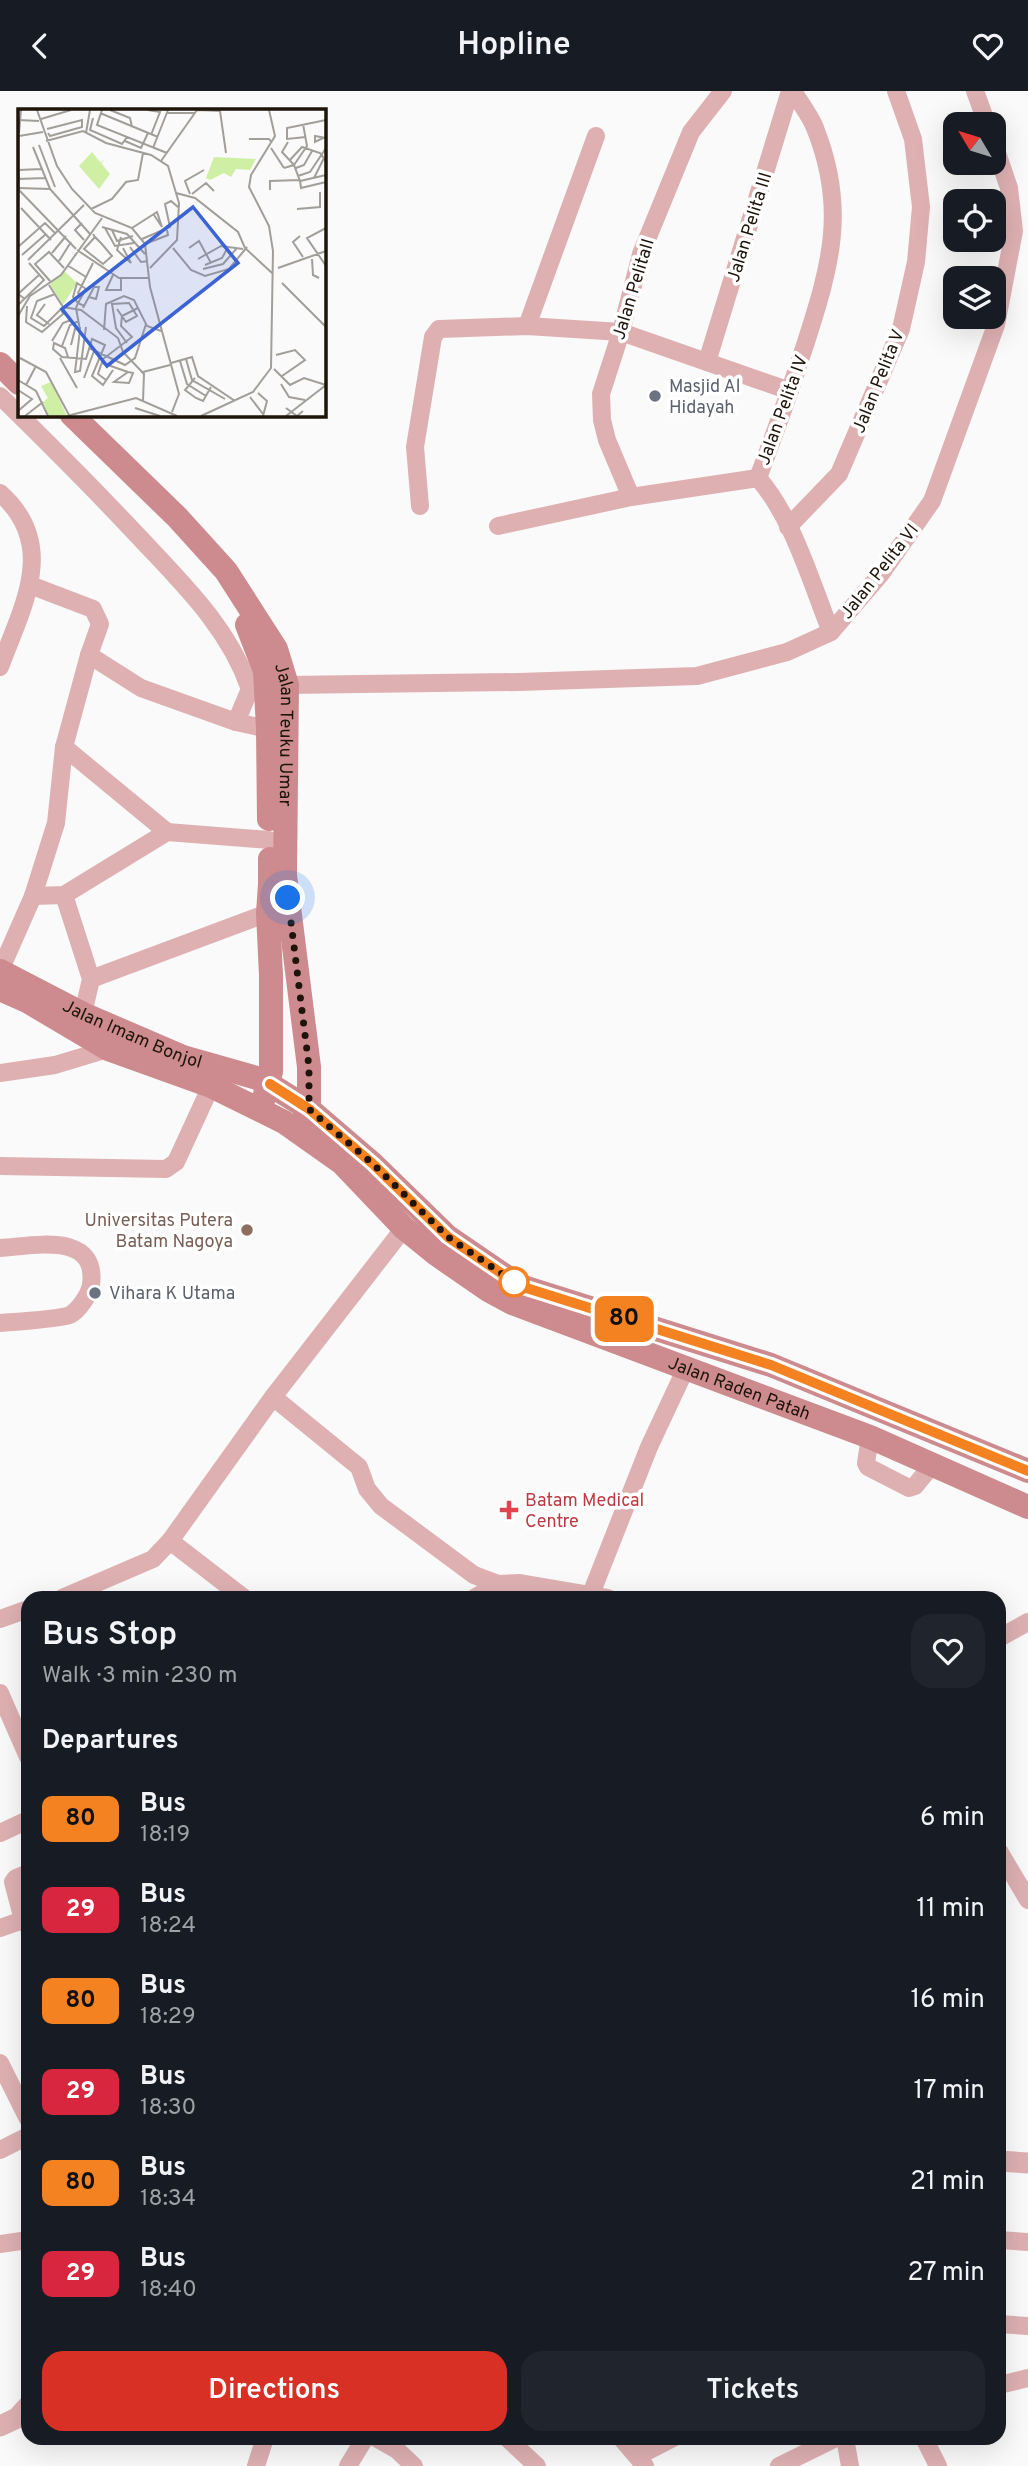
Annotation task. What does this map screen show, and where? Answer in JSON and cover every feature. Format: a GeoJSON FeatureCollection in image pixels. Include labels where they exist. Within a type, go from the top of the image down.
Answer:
{"type":"FeatureCollection","features":[{"type":"Feature","properties":{"kind":"main road"},"geometry":{"type":"LineString","coordinates":[[0,345],[18,363]]}},
{"type":"Feature","properties":{"kind":"main road"},"geometry":{"type":"LineString","coordinates":[[0,364],[18,382]]}},
{"type":"Feature","properties":{"kind":"main road","name":"Jalan Teuku Umar"},"geometry":{"type":"LineString","coordinates":[[53,417],[171,532],[247,624],[265,671],[271,884],[268,913],[271,975],[270,1084],[260,1109]]}},
{"type":"Feature","properties":{"kind":"main road","name":"Jalan Teuku Umar"},"geometry":{"type":"LineString","coordinates":[[74,417],[177,517],[226,571],[276,649],[287,685],[285,875],[309,1067],[303,1119]]}},
{"type":"Feature","properties":{"kind":"main road","name":"Jalan Imam Bonjol"},"geometry":{"type":"LineString","coordinates":[[0,971],[83,1014],[183,1056],[270,1084]]}},
{"type":"Feature","properties":{"kind":"main road","name":"Jalan Imam Bonjol"},"geometry":{"type":"LineString","coordinates":[[0,989],[27,1001],[108,1049],[211,1086],[260,1109]]}},
{"type":"Feature","properties":{"kind":"main road","name":"Jalan Raden Patah"},"geometry":{"type":"LineString","coordinates":[[270,1084],[404,1227],[478,1283],[512,1303],[870,1437],[1027,1505]]}},
{"type":"Feature","properties":{"kind":"main road","name":"Jalan Raden Patah"},"geometry":{"type":"LineString","coordinates":[[260,1109],[303,1119],[373,1164],[448,1237],[520,1286],[771,1365],[1028,1471]]}},
{"type":"Feature","properties":{"kind":"street","name":"Jalan PelitaII"},"geometry":{"type":"LineString","coordinates":[[631,497],[607,440],[602,420],[601,394],[621,332],[641,254],[691,132],[723,91]]}},
{"type":"Feature","properties":{"kind":"street","name":"Jalan Pelita III"},"geometry":{"type":"LineString","coordinates":[[707,362],[792,91]]}},
{"type":"Feature","properties":{"kind":"street","name":"Jalan Pelita IV"},"geometry":{"type":"LineString","coordinates":[[498,526],[631,497],[758,478],[790,391],[821,295],[832,251],[834,218],[826,163],[814,126],[792,91]]}},
{"type":"Feature","properties":{"kind":"street","name":"Jalan Pelita V"},"geometry":{"type":"LineString","coordinates":[[788,527],[839,474],[901,329],[916,262],[921,207],[913,139],[896,91]]}},
{"type":"Feature","properties":{"kind":"street"},"geometry":{"type":"LineString","coordinates":[[975,91],[983,112]]}},
{"type":"Feature","properties":{"kind":"street"},"geometry":{"type":"LineString","coordinates":[[527,326],[596,136]]}},
{"type":"Feature","properties":{"kind":"street","name":"Jalan Pelita VI"},"geometry":{"type":"LineString","coordinates":[[287,685],[697,676],[787,652],[831,632],[880,575],[932,501],[996,325],[1014,231],[1009,188],[1005,175]]}},
{"type":"Feature","properties":{"kind":"street"},"geometry":{"type":"LineString","coordinates":[[420,506],[415,447],[433,337],[439,329],[527,326],[621,332],[790,391]]}},
{"type":"Feature","properties":{"kind":"street"},"geometry":{"type":"LineString","coordinates":[[0,396],[18,413]]}},
{"type":"Feature","properties":{"kind":"street"},"geometry":{"type":"LineString","coordinates":[[22,417],[71,465],[185,586],[219,627],[240,661],[250,689],[236,722]]}},
{"type":"Feature","properties":{"kind":"street"},"geometry":{"type":"LineString","coordinates":[[758,478],[768,490],[788,527],[831,632]]}},
{"type":"Feature","properties":{"kind":"street"},"geometry":{"type":"LineString","coordinates":[[0,493],[11,502],[28,530],[33,549],[30,585],[0,667]]}},
{"type":"Feature","properties":{"kind":"street"},"geometry":{"type":"LineString","coordinates":[[0,971],[33,896],[56,823],[64,747],[100,624],[93,609],[30,585]]}},
{"type":"Feature","properties":{"kind":"street"},"geometry":{"type":"LineString","coordinates":[[89,655],[141,688],[236,722],[268,729]]}},
{"type":"Feature","properties":{"kind":"street"},"geometry":{"type":"LineString","coordinates":[[64,747],[167,832],[269,840]]}},
{"type":"Feature","properties":{"kind":"street"},"geometry":{"type":"LineString","coordinates":[[33,896],[64,895],[167,832]]}},
{"type":"Feature","properties":{"kind":"street"},"geometry":{"type":"LineString","coordinates":[[64,895],[91,979],[83,1014]]}},
{"type":"Feature","properties":{"kind":"street"},"geometry":{"type":"LineString","coordinates":[[91,979],[268,913]]}},
{"type":"Feature","properties":{"kind":"street"},"geometry":{"type":"LineString","coordinates":[[0,1073],[55,1065],[108,1049]]}},
{"type":"Feature","properties":{"kind":"street"},"geometry":{"type":"LineString","coordinates":[[0,1166],[166,1169],[176,1162],[211,1086]]}},
{"type":"Feature","properties":{"kind":"street"},"geometry":{"type":"LineString","coordinates":[[80,1591],[153,1559],[170,1541],[273,1397],[404,1227]]}},
{"type":"Feature","properties":{"kind":"street"},"geometry":{"type":"LineString","coordinates":[[0,1248],[60,1245],[74,1248],[86,1256],[92,1269],[90,1289],[82,1304],[69,1315],[0,1324]]}},
{"type":"Feature","properties":{"kind":"street"},"geometry":{"type":"LineString","coordinates":[[601,1591],[649,1447],[686,1368]]}},
{"type":"Feature","properties":{"kind":"street"},"geometry":{"type":"LineString","coordinates":[[273,1397],[359,1467],[366,1489],[381,1506],[474,1575],[498,1584],[520,1583],[569,1591]]}},
{"type":"Feature","properties":{"kind":"street"},"geometry":{"type":"LineString","coordinates":[[170,1541],[221,1591]]}},
{"type":"Feature","properties":{"kind":"street"},"geometry":{"type":"LineString","coordinates":[[486,1591],[498,1584]]}},
{"type":"Feature","properties":{"kind":"street"},"geometry":{"type":"LineString","coordinates":[[0,1619],[21,1612]]}},
{"type":"Feature","properties":{"kind":"street"},"geometry":{"type":"LineString","coordinates":[[1006,1634],[1028,1622]]}},
{"type":"Feature","properties":{"kind":"street"},"geometry":{"type":"LineString","coordinates":[[0,1693],[6,1725],[21,1747]]}},
{"type":"Feature","properties":{"kind":"street"},"geometry":{"type":"LineString","coordinates":[[0,1833],[21,1823]]}},
{"type":"Feature","properties":{"kind":"street"},"geometry":{"type":"LineString","coordinates":[[1006,1863],[1028,1900]]}},
{"type":"Feature","properties":{"kind":"street"},"geometry":{"type":"LineString","coordinates":[[21,1876],[13,1882],[21,1907]]}},
{"type":"Feature","properties":{"kind":"street"},"geometry":{"type":"LineString","coordinates":[[0,1928],[21,1924]]}},
{"type":"Feature","properties":{"kind":"street"},"geometry":{"type":"LineString","coordinates":[[0,2063],[21,2105]]}},
{"type":"Feature","properties":{"kind":"street"},"geometry":{"type":"LineString","coordinates":[[0,2150],[21,2140]]}},
{"type":"Feature","properties":{"kind":"street"},"geometry":{"type":"LineString","coordinates":[[1006,2161],[1028,2163]]}},
{"type":"Feature","properties":{"kind":"street"},"geometry":{"type":"LineString","coordinates":[[1006,2240],[1028,2242]]}},
{"type":"Feature","properties":{"kind":"street"},"geometry":{"type":"LineString","coordinates":[[0,2244],[21,2241]]}},
{"type":"Feature","properties":{"kind":"street"},"geometry":{"type":"LineString","coordinates":[[1006,2324],[1028,2326]]}},
{"type":"Feature","properties":{"kind":"street"},"geometry":{"type":"LineString","coordinates":[[1006,2383],[1028,2378]]}},
{"type":"Feature","properties":{"kind":"street"},"geometry":{"type":"LineString","coordinates":[[0,2425],[21,2414]]}},
{"type":"Feature","properties":{"kind":"street"},"geometry":{"type":"LineString","coordinates":[[256,2466],[262,2445]]}},
{"type":"Feature","properties":{"kind":"street"},"geometry":{"type":"LineString","coordinates":[[348,2466],[361,2445]]}},
{"type":"Feature","properties":{"kind":"street"},"geometry":{"type":"LineString","coordinates":[[387,2445],[414,2466]]}},
{"type":"Feature","properties":{"kind":"street"},"geometry":{"type":"LineString","coordinates":[[514,2445],[537,2466]]}},
{"type":"Feature","properties":{"kind":"street"},"geometry":{"type":"LineString","coordinates":[[627,2445],[641,2461],[663,2445]]}},
{"type":"Feature","properties":{"kind":"street"},"geometry":{"type":"LineString","coordinates":[[779,2466],[822,2445]]}},
{"type":"Feature","properties":{"kind":"street"},"geometry":{"type":"LineString","coordinates":[[846,2445],[850,2466]]}},
{"type":"Feature","properties":{"kind":"street"},"geometry":{"type":"LineString","coordinates":[[928,2445],[938,2466]]}},
{"type":"Feature","properties":{"kind":"bus line","name":"80"},"geometry":{"type":"LineString","coordinates":[[270,1084],[309,1109],[373,1164],[448,1237],[520,1286],[771,1365],[1028,1471]]}},
{"type":"Feature","properties":{"kind":"place","name":"Masjid Al Hidayah"},"geometry":{"type":"Point","coordinates":[655,396]}},
{"type":"Feature","properties":{"kind":"place","name":"Universitas Putera Batam Nagoya"},"geometry":{"type":"Point","coordinates":[247,1230]}},
{"type":"Feature","properties":{"kind":"place","name":"Vihara K Utama"},"geometry":{"type":"Point","coordinates":[95,1293]}},
{"type":"Feature","properties":{"kind":"place","name":"Batam Medical Centre"},"geometry":{"type":"Point","coordinates":[509,1510]}},
{"type":"Feature","properties":{"kind":"route"},"geometry":{"type":"LineString","coordinates":[[288,898],[309,1067],[309,1109],[373,1164],[448,1237],[520,1286],[514,1282]]}}]}
